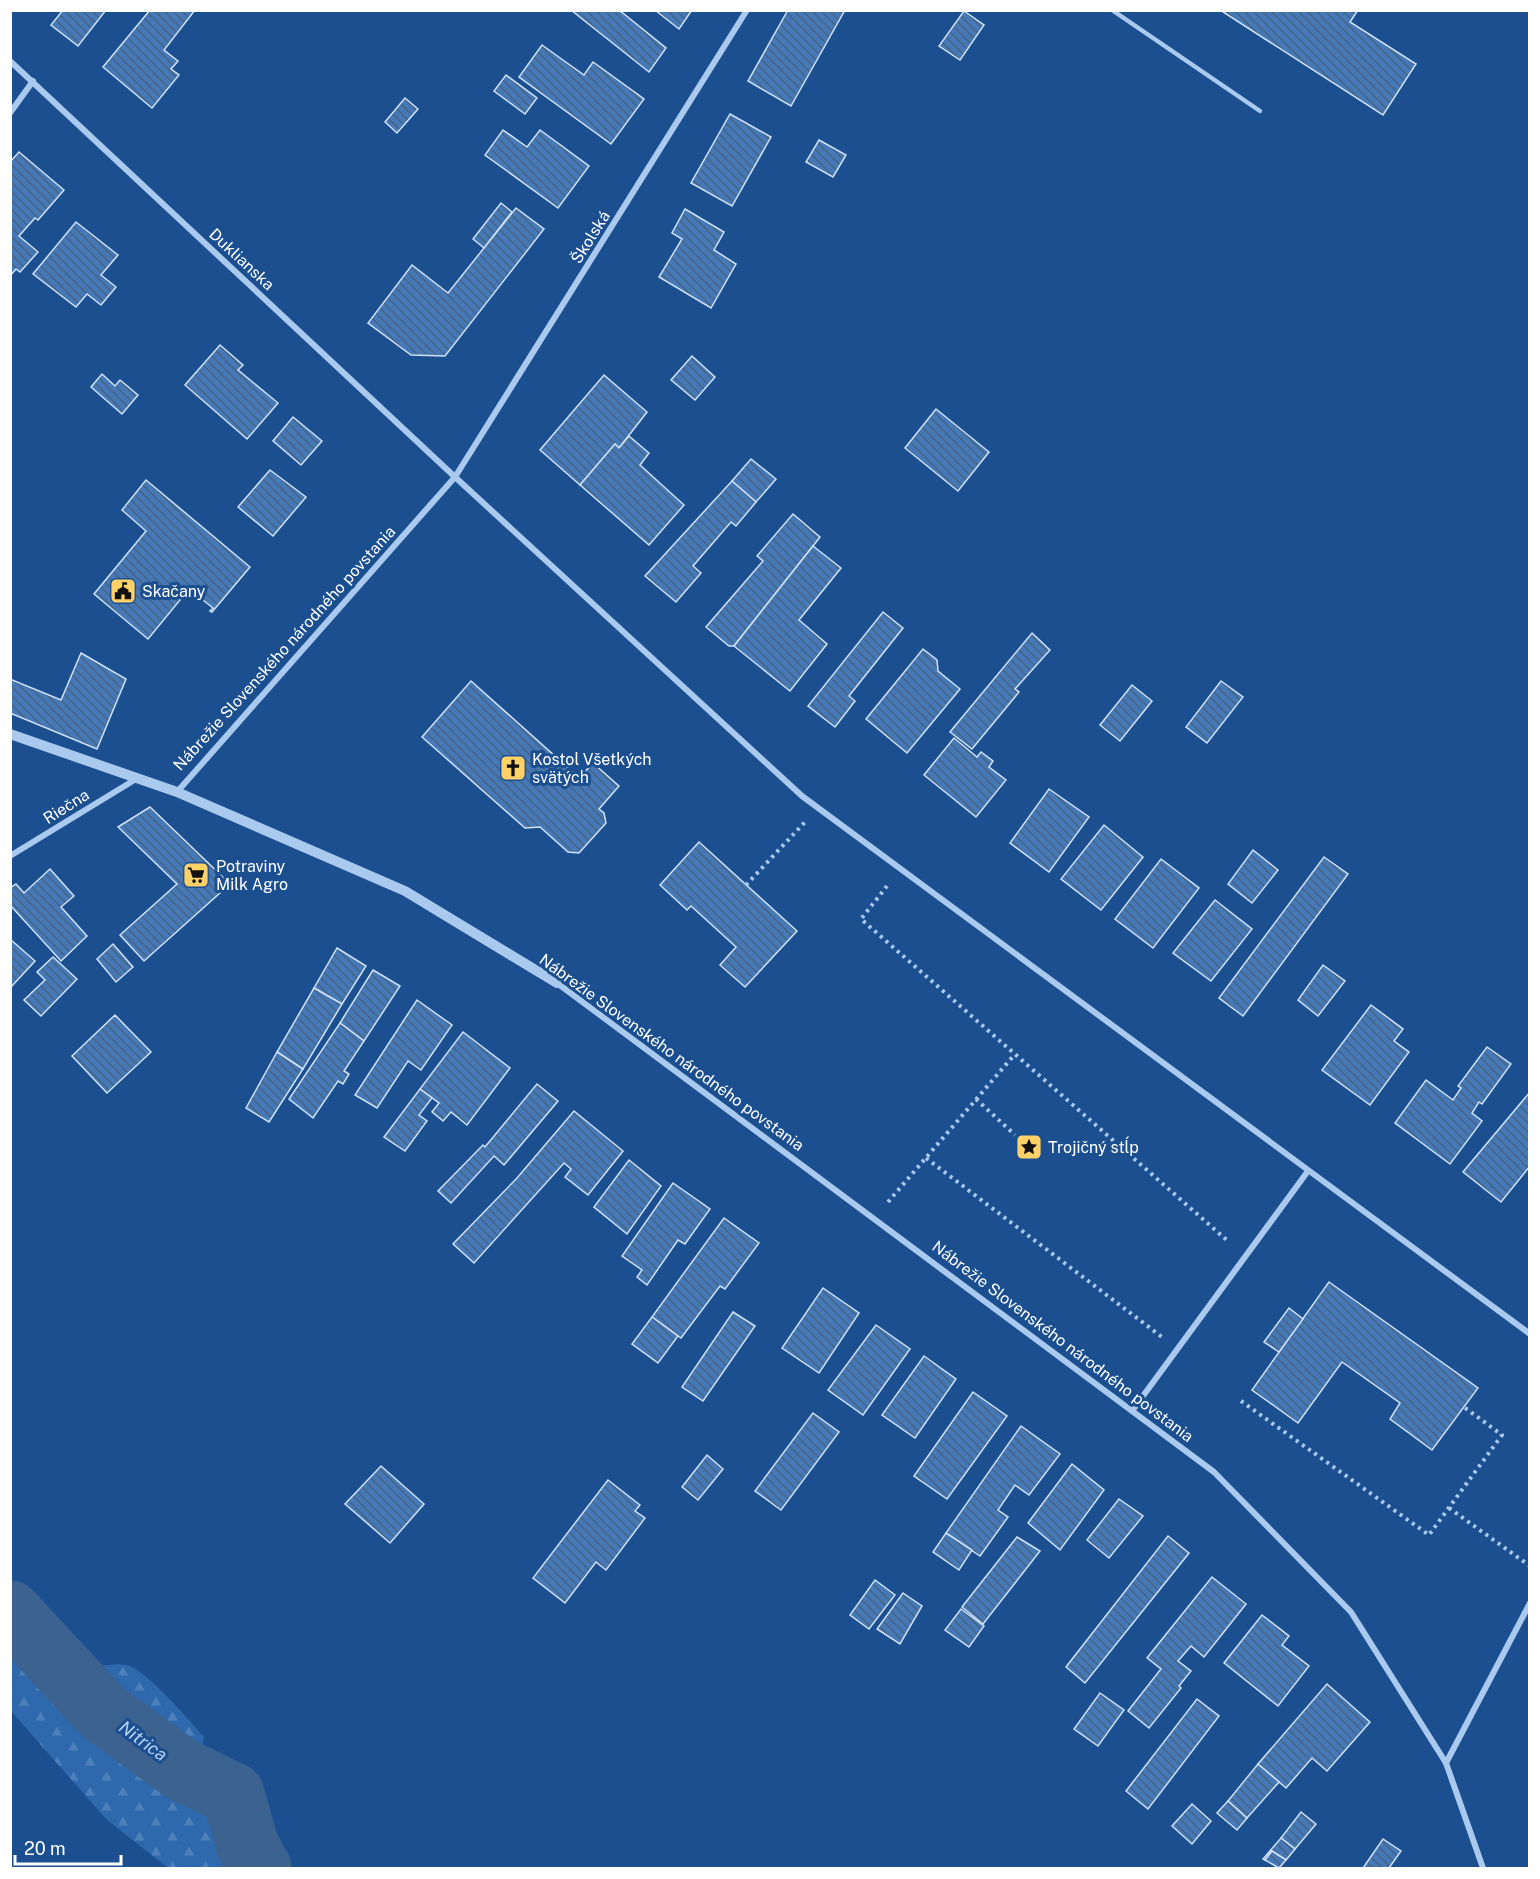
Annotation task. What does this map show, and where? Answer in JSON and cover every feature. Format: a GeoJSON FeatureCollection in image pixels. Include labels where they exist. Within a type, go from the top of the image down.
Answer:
{"type":"FeatureCollection","features":[{"type":"Feature","properties":{"kind":"street","name":"Školská"},"geometry":{"type":"LineString","coordinates":[[455,477],[747,10]]}},
{"type":"Feature","properties":{"kind":"street","name":"Duklianska"},"geometry":{"type":"LineString","coordinates":[[10,61],[455,477]]}},
{"type":"Feature","properties":{"kind":"street"},"geometry":{"type":"LineString","coordinates":[[10,113],[33,81]]}},
{"type":"Feature","properties":{"kind":"street","name":"Nábrežie Slovenského národného povstania"},"geometry":{"type":"LineString","coordinates":[[455,477],[177,792],[405,891],[557,982],[1214,1472],[1351,1612],[1446,1763],[1482,1869]]}},
{"type":"Feature","properties":{"kind":"street"},"geometry":{"type":"LineString","coordinates":[[455,477],[819,808],[1530,1334]]}},
{"type":"Feature","properties":{"kind":"street"},"geometry":{"type":"LineString","coordinates":[[10,734],[177,792]]}},
{"type":"Feature","properties":{"kind":"street","name":"Riečna"},"geometry":{"type":"LineString","coordinates":[[10,856],[136,779]]}},
{"type":"Feature","properties":{"kind":"street"},"geometry":{"type":"LineString","coordinates":[[1132,1411],[1308,1171]]}},
{"type":"Feature","properties":{"kind":"street"},"geometry":{"type":"LineString","coordinates":[[1446,1763],[1530,1603]]}},
{"type":"Feature","properties":{"kind":"lane"},"geometry":{"type":"LineString","coordinates":[[1112,10],[1260,111]]}},
{"type":"Feature","properties":{"kind":"path"},"geometry":{"type":"LineString","coordinates":[[746,885],[819,808]]}},
{"type":"Feature","properties":{"kind":"path"},"geometry":{"type":"LineString","coordinates":[[900,868],[861,919],[1245,1257]]}},
{"type":"Feature","properties":{"kind":"path"},"geometry":{"type":"LineString","coordinates":[[874,1219],[1015,1054]]}},
{"type":"Feature","properties":{"kind":"path"},"geometry":{"type":"LineString","coordinates":[[976,1100],[1016,1135]]}},
{"type":"Feature","properties":{"kind":"path"},"geometry":{"type":"LineString","coordinates":[[926,1158],[1178,1349]]}},
{"type":"Feature","properties":{"kind":"path"},"geometry":{"type":"LineString","coordinates":[[1241,1401],[1429,1536],[1502,1435],[1464,1407]]}},
{"type":"Feature","properties":{"kind":"path"},"geometry":{"type":"LineString","coordinates":[[1449,1508],[1530,1566]]}},
{"type":"Feature","properties":{"kind":"green space"},"geometry":{"type":"Polygon","coordinates":[[[10,1601],[55,1643],[85,1663],[89,1665],[126,1665],[145,1676],[188,1719],[204,1737],[199,1759],[180,1752],[153,1732],[136,1749],[158,1774],[173,1783],[181,1786],[215,1789],[230,1796],[251,1868],[168,1868],[106,1819],[11,1711],[10,1601]]]}},
{"type":"Feature","properties":{"kind":"building"},"geometry":{"type":"Polygon","coordinates":[[[63,10],[106,10],[78,46],[51,25],[63,10]]]}},
{"type":"Feature","properties":{"kind":"building"},"geometry":{"type":"Polygon","coordinates":[[[150,10],[195,10],[164,50],[178,61],[171,69],[179,75],[152,108],[103,67],[150,10]]]}},
{"type":"Feature","properties":{"kind":"building"},"geometry":{"type":"Polygon","coordinates":[[[571,10],[619,10],[666,48],[649,72],[571,10]]]}},
{"type":"Feature","properties":{"kind":"building"},"geometry":{"type":"Polygon","coordinates":[[[655,10],[692,10],[679,29],[655,10]]]}},
{"type":"Feature","properties":{"kind":"building"},"geometry":{"type":"Polygon","coordinates":[[[788,10],[845,10],[791,106],[748,81],[788,10]]]}},
{"type":"Feature","properties":{"kind":"building"},"geometry":{"type":"Polygon","coordinates":[[[1220,10],[1358,10],[1350,22],[1416,64],[1383,115],[1220,10]]]}},
{"type":"Feature","properties":{"kind":"building"},"geometry":{"type":"Polygon","coordinates":[[[964,11],[984,25],[960,60],[939,46],[964,11]]]}},
{"type":"Feature","properties":{"kind":"building"},"geometry":{"type":"Polygon","coordinates":[[[542,45],[584,75],[593,62],[644,99],[611,144],[519,77],[542,45]]]}},
{"type":"Feature","properties":{"kind":"building"},"geometry":{"type":"Polygon","coordinates":[[[506,75],[537,98],[525,114],[494,91],[506,75]]]}},
{"type":"Feature","properties":{"kind":"building"},"geometry":{"type":"Polygon","coordinates":[[[405,98],[418,109],[397,133],[385,122],[405,98]]]}},
{"type":"Feature","properties":{"kind":"building"},"geometry":{"type":"Polygon","coordinates":[[[730,114],[771,137],[732,206],[691,183],[730,114]]]}},
{"type":"Feature","properties":{"kind":"building"},"geometry":{"type":"Polygon","coordinates":[[[503,130],[527,147],[540,130],[589,166],[558,208],[485,155],[503,130]]]}},
{"type":"Feature","properties":{"kind":"building"},"geometry":{"type":"Polygon","coordinates":[[[819,140],[846,155],[833,177],[806,162],[819,140]]]}},
{"type":"Feature","properties":{"kind":"building"},"geometry":{"type":"Polygon","coordinates":[[[19,152],[64,190],[38,220],[35,218],[19,236],[38,252],[20,272],[16,269],[10,276],[10,162],[19,152]]]}},
{"type":"Feature","properties":{"kind":"building"},"geometry":{"type":"Polygon","coordinates":[[[501,203],[512,212],[484,248],[473,239],[501,203]]]}},
{"type":"Feature","properties":{"kind":"building"},"geometry":{"type":"Polygon","coordinates":[[[516,208],[544,229],[445,356],[411,355],[368,323],[412,265],[448,293],[516,208]]]}},
{"type":"Feature","properties":{"kind":"building"},"geometry":{"type":"Polygon","coordinates":[[[685,209],[724,232],[714,250],[736,264],[711,308],[659,277],[682,239],[672,233],[685,209]]]}},
{"type":"Feature","properties":{"kind":"building"},"geometry":{"type":"Polygon","coordinates":[[[76,222],[118,255],[101,275],[116,287],[101,305],[87,294],[76,307],[33,274],[76,222]]]}},
{"type":"Feature","properties":{"kind":"building"},"geometry":{"type":"Polygon","coordinates":[[[220,345],[243,365],[238,370],[278,403],[247,439],[185,385],[220,345]]]}},
{"type":"Feature","properties":{"kind":"building"},"geometry":{"type":"Polygon","coordinates":[[[692,356],[715,377],[695,400],[671,380],[692,356]]]}},
{"type":"Feature","properties":{"kind":"building"},"geometry":{"type":"Polygon","coordinates":[[[102,374],[115,386],[120,380],[138,395],[122,414],[91,387],[102,374]]]}},
{"type":"Feature","properties":{"kind":"building"},"geometry":{"type":"Polygon","coordinates":[[[604,375],[647,412],[619,448],[615,444],[580,485],[540,450],[604,375]]]}},
{"type":"Feature","properties":{"kind":"building"},"geometry":{"type":"Polygon","coordinates":[[[936,409],[989,452],[958,491],[905,448],[936,409]]]}},
{"type":"Feature","properties":{"kind":"building"},"geometry":{"type":"Polygon","coordinates":[[[293,417],[322,441],[301,465],[273,441],[293,417]]]}},
{"type":"Feature","properties":{"kind":"building"},"geometry":{"type":"Polygon","coordinates":[[[629,436],[649,453],[640,465],[684,505],[649,545],[580,485],[615,444],[619,448],[629,436]]]}},
{"type":"Feature","properties":{"kind":"building"},"geometry":{"type":"Polygon","coordinates":[[[751,459],[776,479],[756,502],[732,481],[751,459]]]}},
{"type":"Feature","properties":{"kind":"building"},"geometry":{"type":"Polygon","coordinates":[[[270,470],[306,497],[273,536],[238,507],[270,470]]]}},
{"type":"Feature","properties":{"kind":"building"},"geometry":{"type":"Polygon","coordinates":[[[146,480],[250,567],[212,612],[210,611],[213,608],[189,589],[148,639],[94,594],[146,531],[122,510],[146,480]]]}},
{"type":"Feature","properties":{"kind":"building"},"geometry":{"type":"Polygon","coordinates":[[[732,481],[756,502],[736,526],[731,522],[693,566],[701,573],[676,602],[645,576],[732,481]]]}},
{"type":"Feature","properties":{"kind":"building"},"geometry":{"type":"Polygon","coordinates":[[[793,514],[820,537],[734,646],[729,646],[706,627],[763,561],[757,556],[793,514]]]}},
{"type":"Feature","properties":{"kind":"building"},"geometry":{"type":"Polygon","coordinates":[[[813,546],[841,568],[799,620],[827,644],[790,691],[734,646],[813,546]]]}},
{"type":"Feature","properties":{"kind":"building"},"geometry":{"type":"Polygon","coordinates":[[[883,612],[903,628],[849,696],[855,701],[835,727],[808,706],[883,612]]]}},
{"type":"Feature","properties":{"kind":"building"},"geometry":{"type":"Polygon","coordinates":[[[1032,633],[1050,650],[1015,689],[1019,692],[972,749],[950,732],[1032,633]]]}},
{"type":"Feature","properties":{"kind":"building"},"geometry":{"type":"Polygon","coordinates":[[[923,649],[937,660],[938,671],[960,689],[907,753],[866,719],[923,649]]]}},
{"type":"Feature","properties":{"kind":"building"},"geometry":{"type":"Polygon","coordinates":[[[81,653],[126,679],[97,749],[10,713],[10,679],[61,700],[81,653]]]}},
{"type":"Feature","properties":{"kind":"building","name":"Kostol Všetkých svätých"},"geometry":{"type":"Polygon","coordinates":[[[471,681],[575,774],[577,780],[593,763],[619,786],[599,809],[604,813],[606,823],[579,853],[568,852],[540,827],[525,828],[422,737],[471,681]]]}},
{"type":"Feature","properties":{"kind":"building"},"geometry":{"type":"Polygon","coordinates":[[[1221,681],[1243,697],[1207,743],[1186,727],[1221,681]]]}},
{"type":"Feature","properties":{"kind":"building"},"geometry":{"type":"Polygon","coordinates":[[[1132,685],[1152,701],[1120,741],[1100,725],[1132,685]]]}},
{"type":"Feature","properties":{"kind":"building"},"geometry":{"type":"Polygon","coordinates":[[[954,738],[977,757],[981,752],[993,761],[989,767],[1006,780],[976,817],[924,775],[954,738]]]}},
{"type":"Feature","properties":{"kind":"building"},"geometry":{"type":"Polygon","coordinates":[[[1049,789],[1089,817],[1049,872],[1010,843],[1049,789]]]}},
{"type":"Feature","properties":{"kind":"building"},"geometry":{"type":"Polygon","coordinates":[[[150,807],[230,884],[144,961],[120,935],[177,884],[118,827],[150,807]]]}},
{"type":"Feature","properties":{"kind":"building"},"geometry":{"type":"Polygon","coordinates":[[[1104,825],[1143,857],[1101,910],[1061,879],[1104,825]]]}},
{"type":"Feature","properties":{"kind":"building"},"geometry":{"type":"Polygon","coordinates":[[[699,842],[797,931],[745,987],[720,965],[736,947],[691,906],[687,910],[660,885],[699,842]]]}},
{"type":"Feature","properties":{"kind":"building"},"geometry":{"type":"Polygon","coordinates":[[[1253,850],[1278,870],[1252,903],[1228,884],[1253,850]]]}},
{"type":"Feature","properties":{"kind":"building"},"geometry":{"type":"Polygon","coordinates":[[[1324,857],[1348,874],[1243,1016],[1219,998],[1324,857]]]}},
{"type":"Feature","properties":{"kind":"building"},"geometry":{"type":"Polygon","coordinates":[[[1161,859],[1199,888],[1153,948],[1115,919],[1161,859]]]}},
{"type":"Feature","properties":{"kind":"building"},"geometry":{"type":"Polygon","coordinates":[[[50,869],[74,896],[61,907],[87,936],[61,961],[10,905],[10,888],[16,884],[24,893],[50,869]]]}},
{"type":"Feature","properties":{"kind":"building"},"geometry":{"type":"Polygon","coordinates":[[[1215,900],[1252,929],[1211,981],[1173,953],[1215,900]]]}},
{"type":"Feature","properties":{"kind":"building"},"geometry":{"type":"Polygon","coordinates":[[[10,939],[35,961],[11,987],[10,987],[10,939]]]}},
{"type":"Feature","properties":{"kind":"building"},"geometry":{"type":"Polygon","coordinates":[[[113,944],[133,967],[116,982],[97,959],[113,944]]]}},
{"type":"Feature","properties":{"kind":"building"},"geometry":{"type":"Polygon","coordinates":[[[337,948],[366,966],[342,1004],[314,988],[337,948]]]}},
{"type":"Feature","properties":{"kind":"building"},"geometry":{"type":"Polygon","coordinates":[[[53,957],[77,979],[41,1016],[24,1000],[45,980],[37,972],[53,957]]]}},
{"type":"Feature","properties":{"kind":"building"},"geometry":{"type":"Polygon","coordinates":[[[1323,965],[1345,981],[1318,1016],[1298,1000],[1323,965]]]}},
{"type":"Feature","properties":{"kind":"building"},"geometry":{"type":"Polygon","coordinates":[[[373,970],[400,986],[364,1041],[340,1023],[373,970]]]}},
{"type":"Feature","properties":{"kind":"building"},"geometry":{"type":"Polygon","coordinates":[[[314,988],[342,1004],[303,1069],[277,1052],[314,988]]]}},
{"type":"Feature","properties":{"kind":"building"},"geometry":{"type":"Polygon","coordinates":[[[417,1000],[452,1025],[421,1070],[408,1061],[377,1108],[355,1095],[417,1000]]]}},
{"type":"Feature","properties":{"kind":"building"},"geometry":{"type":"Polygon","coordinates":[[[1371,1005],[1403,1029],[1394,1041],[1409,1052],[1370,1105],[1322,1070],[1371,1005]]]}},
{"type":"Feature","properties":{"kind":"building"},"geometry":{"type":"Polygon","coordinates":[[[115,1015],[151,1052],[107,1093],[72,1056],[115,1015]]]}},
{"type":"Feature","properties":{"kind":"building"},"geometry":{"type":"Polygon","coordinates":[[[340,1023],[364,1041],[344,1071],[349,1074],[343,1084],[338,1081],[313,1118],[289,1099],[340,1023]]]}},
{"type":"Feature","properties":{"kind":"building"},"geometry":{"type":"Polygon","coordinates":[[[463,1032],[510,1068],[467,1125],[451,1112],[443,1121],[432,1112],[439,1103],[420,1089],[463,1032]]]}},
{"type":"Feature","properties":{"kind":"building"},"geometry":{"type":"Polygon","coordinates":[[[1487,1047],[1511,1064],[1482,1104],[1479,1102],[1472,1113],[1482,1121],[1450,1164],[1395,1123],[1426,1080],[1453,1100],[1461,1088],[1458,1086],[1487,1047]]]}},
{"type":"Feature","properties":{"kind":"building"},"geometry":{"type":"Polygon","coordinates":[[[277,1052],[303,1069],[269,1122],[246,1108],[277,1052]]]}},
{"type":"Feature","properties":{"kind":"building"},"geometry":{"type":"Polygon","coordinates":[[[537,1084],[558,1101],[504,1165],[494,1156],[451,1203],[438,1191],[483,1145],[485,1147],[537,1084]]]}},
{"type":"Feature","properties":{"kind":"building"},"geometry":{"type":"Polygon","coordinates":[[[420,1089],[432,1098],[419,1115],[427,1121],[405,1151],[384,1137],[420,1089]]]}},
{"type":"Feature","properties":{"kind":"building"},"geometry":{"type":"Polygon","coordinates":[[[1530,1092],[1530,1166],[1501,1202],[1463,1172],[1530,1092]]]}},
{"type":"Feature","properties":{"kind":"building"},"geometry":{"type":"Polygon","coordinates":[[[574,1111],[623,1151],[588,1195],[565,1177],[571,1169],[564,1163],[474,1263],[453,1244],[517,1178],[574,1111]]]}},
{"type":"Feature","properties":{"kind":"building"},"geometry":{"type":"Polygon","coordinates":[[[629,1160],[661,1186],[627,1234],[594,1207],[629,1160]]]}},
{"type":"Feature","properties":{"kind":"building"},"geometry":{"type":"Polygon","coordinates":[[[673,1183],[710,1209],[685,1244],[678,1240],[647,1285],[637,1277],[642,1270],[622,1256],[673,1183]]]}},
{"type":"Feature","properties":{"kind":"building"},"geometry":{"type":"Polygon","coordinates":[[[724,1218],[759,1243],[725,1289],[720,1286],[681,1338],[652,1317],[724,1218]]]}},
{"type":"Feature","properties":{"kind":"building"},"geometry":{"type":"Polygon","coordinates":[[[1329,1282],[1478,1388],[1432,1450],[1390,1419],[1400,1403],[1342,1362],[1298,1423],[1252,1390],[1329,1282]]]}},
{"type":"Feature","properties":{"kind":"building"},"geometry":{"type":"Polygon","coordinates":[[[823,1288],[859,1313],[819,1373],[782,1348],[823,1288]]]}},
{"type":"Feature","properties":{"kind":"building"},"geometry":{"type":"Polygon","coordinates":[[[1289,1308],[1303,1319],[1279,1352],[1264,1342],[1289,1308]]]}},
{"type":"Feature","properties":{"kind":"building"},"geometry":{"type":"Polygon","coordinates":[[[733,1312],[755,1326],[703,1401],[682,1387],[733,1312]]]}},
{"type":"Feature","properties":{"kind":"building"},"geometry":{"type":"Polygon","coordinates":[[[652,1317],[678,1336],[658,1363],[632,1344],[652,1317]]]}},
{"type":"Feature","properties":{"kind":"building"},"geometry":{"type":"Polygon","coordinates":[[[876,1325],[910,1349],[863,1415],[828,1390],[876,1325]]]}},
{"type":"Feature","properties":{"kind":"building"},"geometry":{"type":"Polygon","coordinates":[[[924,1356],[956,1379],[915,1438],[882,1415],[924,1356]]]}},
{"type":"Feature","properties":{"kind":"building"},"geometry":{"type":"Polygon","coordinates":[[[973,1392],[1007,1416],[947,1499],[914,1476],[973,1392]]]}},
{"type":"Feature","properties":{"kind":"building"},"geometry":{"type":"Polygon","coordinates":[[[813,1413],[839,1432],[781,1510],[755,1491],[813,1413]]]}},
{"type":"Feature","properties":{"kind":"building"},"geometry":{"type":"Polygon","coordinates":[[[1021,1426],[1060,1454],[1029,1495],[1015,1485],[998,1510],[1008,1517],[980,1556],[946,1533],[1021,1426]]]}},
{"type":"Feature","properties":{"kind":"building"},"geometry":{"type":"Polygon","coordinates":[[[707,1455],[723,1469],[698,1500],[682,1487],[707,1455]]]}},
{"type":"Feature","properties":{"kind":"building"},"geometry":{"type":"Polygon","coordinates":[[[1072,1464],[1104,1490],[1060,1550],[1028,1523],[1072,1464]]]}},
{"type":"Feature","properties":{"kind":"building"},"geometry":{"type":"Polygon","coordinates":[[[381,1466],[424,1504],[390,1543],[345,1504],[381,1466]]]}},
{"type":"Feature","properties":{"kind":"building"},"geometry":{"type":"Polygon","coordinates":[[[608,1480],[640,1505],[635,1511],[645,1518],[606,1570],[596,1562],[565,1603],[533,1578],[608,1480]]]}},
{"type":"Feature","properties":{"kind":"building"},"geometry":{"type":"Polygon","coordinates":[[[1119,1499],[1143,1516],[1109,1558],[1087,1540],[1119,1499]]]}},
{"type":"Feature","properties":{"kind":"building"},"geometry":{"type":"Polygon","coordinates":[[[946,1533],[972,1550],[959,1570],[933,1552],[946,1533]]]}},
{"type":"Feature","properties":{"kind":"building"},"geometry":{"type":"Polygon","coordinates":[[[1168,1536],[1189,1553],[1085,1683],[1066,1667],[1168,1536]]]}},
{"type":"Feature","properties":{"kind":"building"},"geometry":{"type":"Polygon","coordinates":[[[1017,1537],[1040,1551],[983,1624],[962,1607],[1017,1537]]]}},
{"type":"Feature","properties":{"kind":"building"},"geometry":{"type":"Polygon","coordinates":[[[1212,1577],[1246,1604],[1204,1657],[1191,1646],[1178,1661],[1191,1671],[1179,1686],[1181,1688],[1149,1728],[1128,1711],[1161,1669],[1147,1658],[1212,1577]]]}},
{"type":"Feature","properties":{"kind":"building"},"geometry":{"type":"Polygon","coordinates":[[[875,1580],[895,1595],[869,1629],[850,1615],[875,1580]]]}},
{"type":"Feature","properties":{"kind":"building"},"geometry":{"type":"Polygon","coordinates":[[[903,1593],[922,1606],[900,1644],[877,1629],[903,1593]]]}},
{"type":"Feature","properties":{"kind":"building"},"geometry":{"type":"Polygon","coordinates":[[[961,1609],[984,1626],[969,1647],[945,1630],[961,1609]]]}},
{"type":"Feature","properties":{"kind":"building"},"geometry":{"type":"Polygon","coordinates":[[[1262,1615],[1289,1636],[1282,1645],[1309,1666],[1278,1706],[1224,1663],[1262,1615]]]}},
{"type":"Feature","properties":{"kind":"building"},"geometry":{"type":"Polygon","coordinates":[[[1327,1684],[1370,1722],[1327,1771],[1312,1758],[1286,1788],[1258,1764],[1327,1684]]]}},
{"type":"Feature","properties":{"kind":"building"},"geometry":{"type":"Polygon","coordinates":[[[1100,1693],[1124,1710],[1098,1746],[1074,1729],[1100,1693]]]}},
{"type":"Feature","properties":{"kind":"building"},"geometry":{"type":"Polygon","coordinates":[[[1197,1699],[1219,1716],[1148,1809],[1126,1791],[1197,1699]]]}},
{"type":"Feature","properties":{"kind":"building"},"geometry":{"type":"Polygon","coordinates":[[[1258,1764],[1279,1782],[1247,1818],[1228,1801],[1258,1764]]]}},
{"type":"Feature","properties":{"kind":"building"},"geometry":{"type":"Polygon","coordinates":[[[1228,1801],[1247,1818],[1237,1830],[1217,1813],[1228,1801]]]}},
{"type":"Feature","properties":{"kind":"building"},"geometry":{"type":"Polygon","coordinates":[[[1192,1804],[1211,1821],[1192,1844],[1172,1826],[1192,1804]]]}},
{"type":"Feature","properties":{"kind":"building"},"geometry":{"type":"Polygon","coordinates":[[[1301,1812],[1316,1824],[1295,1849],[1281,1838],[1301,1812]]]}},
{"type":"Feature","properties":{"kind":"building"},"geometry":{"type":"Polygon","coordinates":[[[1281,1838],[1295,1849],[1286,1860],[1272,1851],[1265,1860],[1263,1859],[1281,1838]]]}},
{"type":"Feature","properties":{"kind":"building"},"geometry":{"type":"Polygon","coordinates":[[[1383,1839],[1401,1851],[1389,1868],[1363,1868],[1383,1839]]]}},
{"type":"Feature","properties":{"kind":"building"},"geometry":{"type":"Polygon","coordinates":[[[1272,1851],[1286,1860],[1279,1868],[1265,1860],[1272,1851]]]}},
{"type":"Feature","properties":{"kind":"waterway","name":"Nitrica"},"geometry":{"type":"LineString","coordinates":[[10,1612],[103,1712],[181,1769],[233,1794],[248,1847],[260,1868]]}},
{"type":"Feature","properties":{"kind":"place","name":"Skačany"},"geometry":{"type":"Point","coordinates":[123,591]}},
{"type":"Feature","properties":{"kind":"place","name":"Kostol Všetkých svätých"},"geometry":{"type":"Point","coordinates":[513,768]}},
{"type":"Feature","properties":{"kind":"place","name":"Potraviny Milk Agro"},"geometry":{"type":"Point","coordinates":[196,875]}},
{"type":"Feature","properties":{"kind":"place","name":"Trojičný stĺp"},"geometry":{"type":"Point","coordinates":[1029,1147]}}]}
